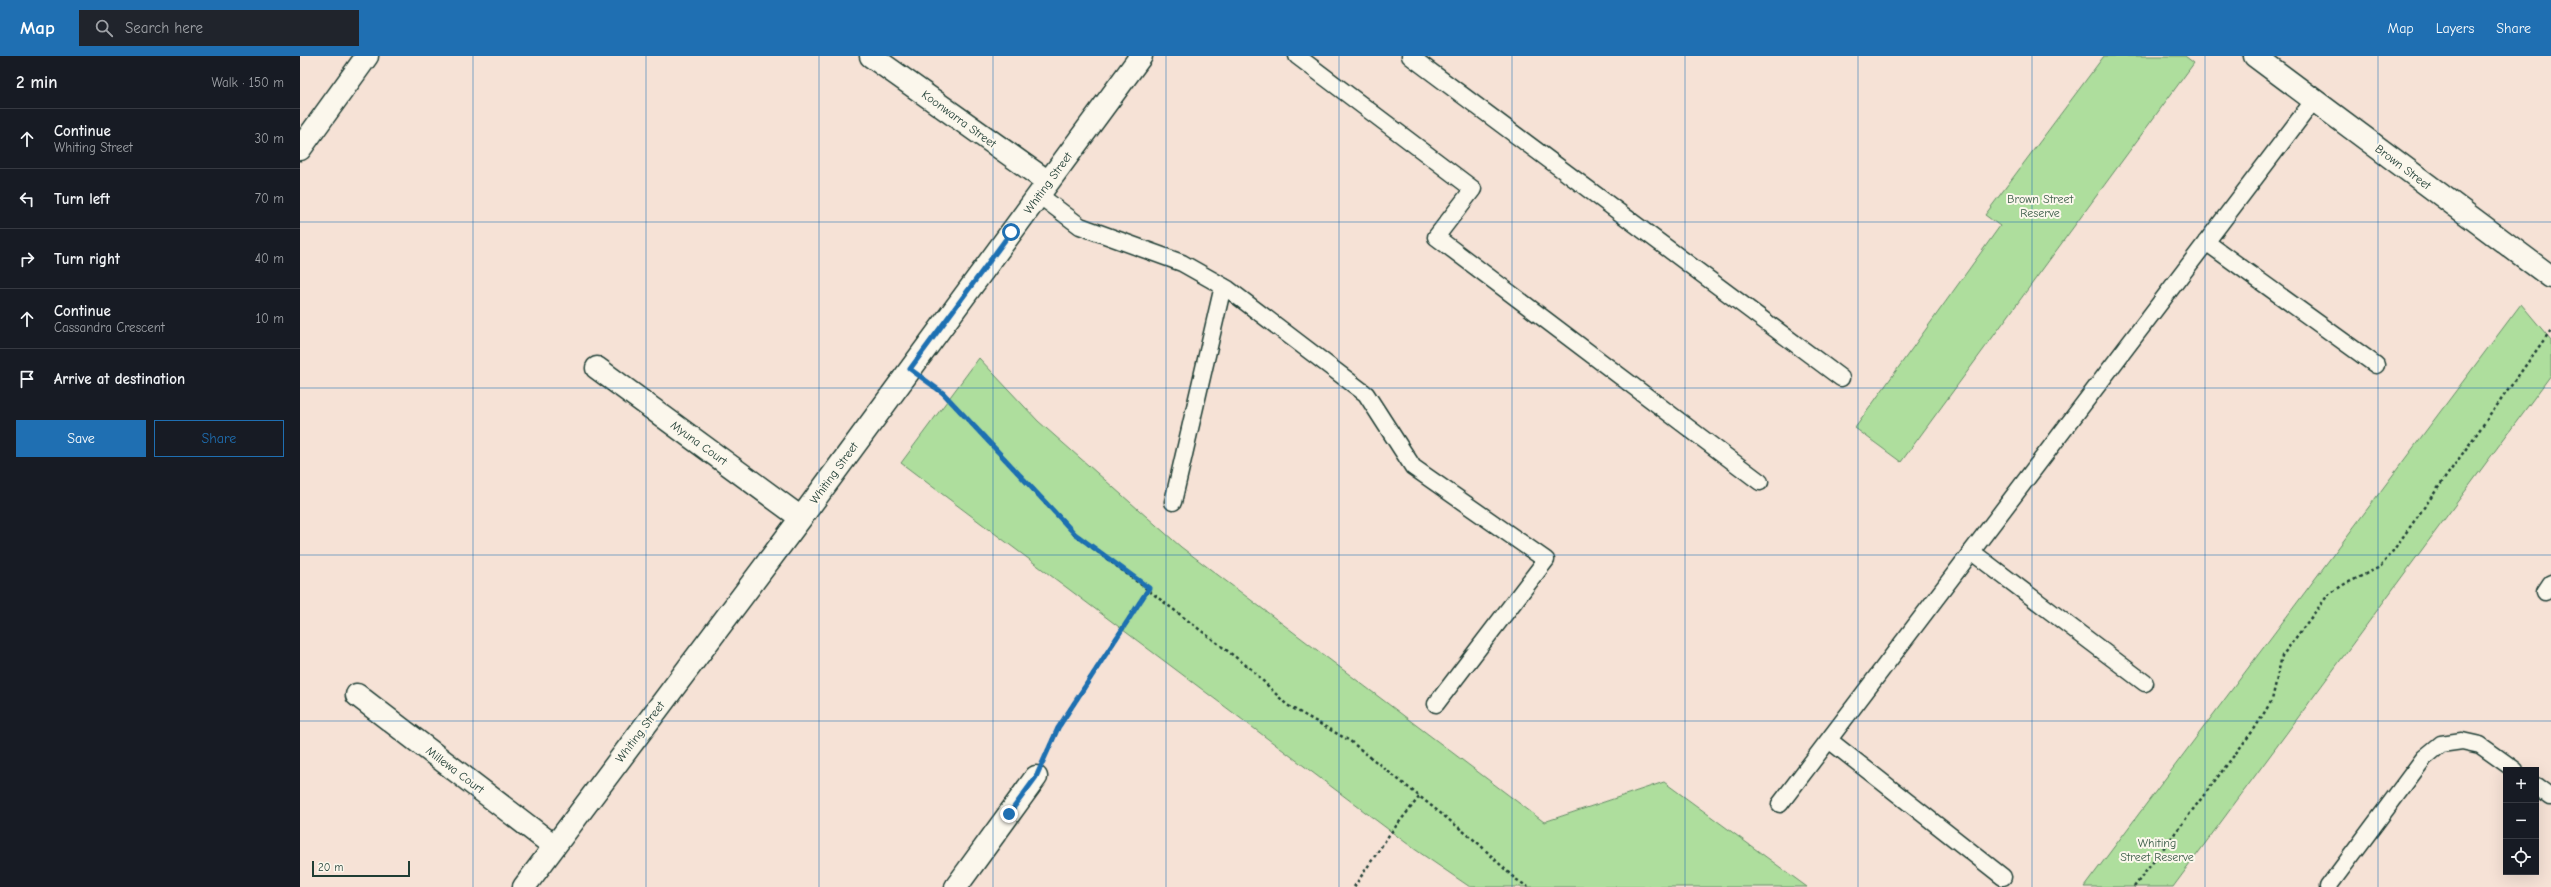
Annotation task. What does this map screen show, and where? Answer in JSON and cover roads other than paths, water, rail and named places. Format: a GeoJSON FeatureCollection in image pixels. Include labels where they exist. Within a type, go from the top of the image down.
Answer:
{"type":"FeatureCollection","features":[{"type":"Feature","properties":{"kind":"street"},"geometry":{"type":"LineString","coordinates":[[300,149],[367,56]]}},
{"type":"Feature","properties":{"kind":"street","name":"Koonwarra Street"},"geometry":{"type":"LineString","coordinates":[[871,56],[1043,189]]}},
{"type":"Feature","properties":{"kind":"street","name":"Whiting Street"},"geometry":{"type":"LineString","coordinates":[[524,887],[801,518],[1141,56]]}},
{"type":"Feature","properties":{"kind":"street","name":"Brown Street"},"geometry":{"type":"LineString","coordinates":[[2254,56],[2551,277]]}},
{"type":"Feature","properties":{"kind":"street","name":"Myuna Court"},"geometry":{"type":"LineString","coordinates":[[597,368],[801,518]]}},
{"type":"Feature","properties":{"kind":"street","name":"Millewa Court"},"geometry":{"type":"LineString","coordinates":[[357,695],[554,846]]}},
{"type":"Feature","properties":{"kind":"street"},"geometry":{"type":"LineString","coordinates":[[956,887],[1036,777]]}},
{"type":"Feature","properties":{"kind":"lane"},"geometry":{"type":"LineString","coordinates":[[1297,56],[1473,188],[1436,237],[1760,482]]}},
{"type":"Feature","properties":{"kind":"lane"},"geometry":{"type":"LineString","coordinates":[[1410,56],[1841,378]]}},
{"type":"Feature","properties":{"kind":"lane"},"geometry":{"type":"LineString","coordinates":[[1780,804],[2314,100]]}},
{"type":"Feature","properties":{"kind":"lane"},"geometry":{"type":"LineString","coordinates":[[1043,189],[1080,226],[1182,263],[1223,286],[1366,394],[1413,467],[1546,560],[1436,704]]}},
{"type":"Feature","properties":{"kind":"lane"},"geometry":{"type":"LineString","coordinates":[[2206,242],[2376,365]]}},
{"type":"Feature","properties":{"kind":"lane"},"geometry":{"type":"LineString","coordinates":[[1173,502],[1223,286]]}},
{"type":"Feature","properties":{"kind":"lane"},"geometry":{"type":"LineString","coordinates":[[1972,552],[2145,683]]}},
{"type":"Feature","properties":{"kind":"lane"},"geometry":{"type":"LineString","coordinates":[[1829,740],[2003,877]]}},
{"type":"Feature","properties":{"kind":"lane"},"geometry":{"type":"LineString","coordinates":[[2328,887],[2424,758],[2441,744],[2462,741],[2480,744],[2511,767]]}},
{"type":"Feature","properties":{"kind":"lane"},"geometry":{"type":"LineString","coordinates":[[2539,788],[2551,797]]}},
{"type":"Feature","properties":{"kind":"park label","name":"Brown Street Reserve"},"geometry":{"type":"Point","coordinates":[2040,206]}},
{"type":"Feature","properties":{"kind":"park label","name":"Whiting Street Reserve"},"geometry":{"type":"Point","coordinates":[2157,850]}}]}
